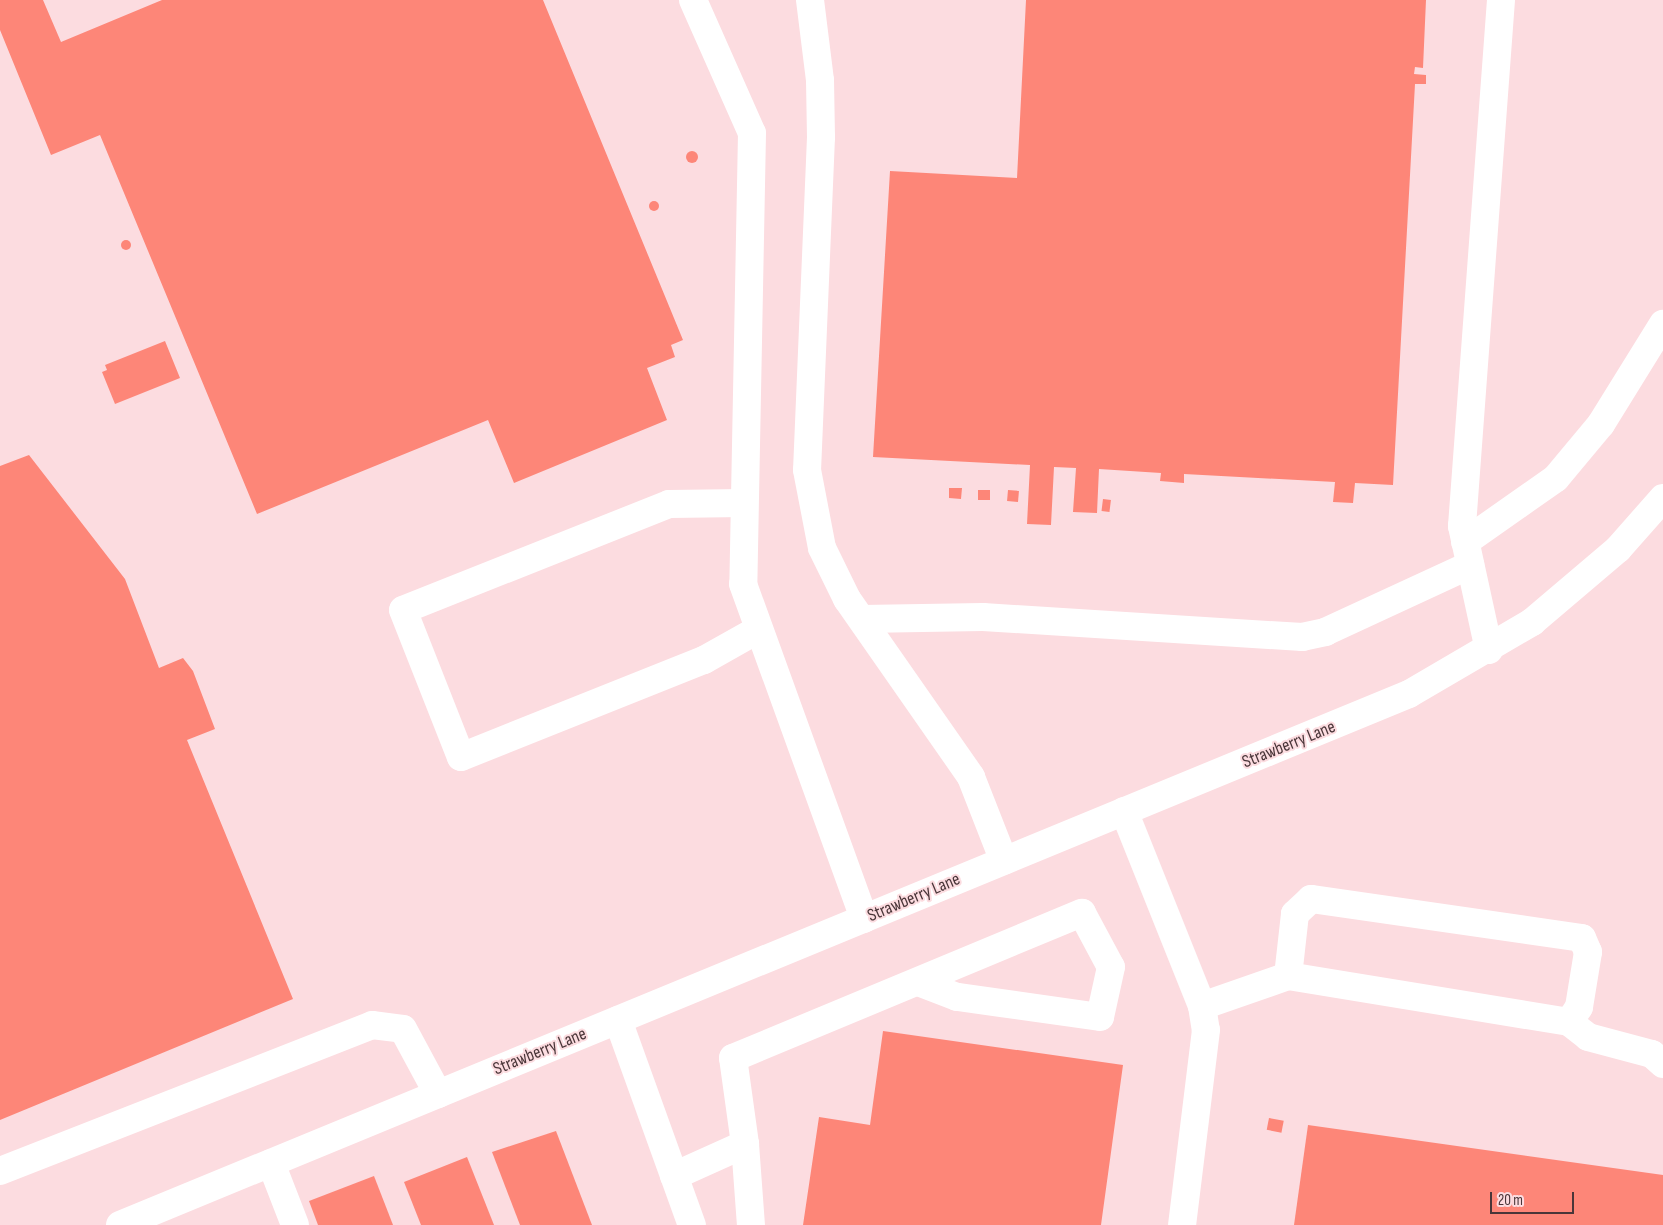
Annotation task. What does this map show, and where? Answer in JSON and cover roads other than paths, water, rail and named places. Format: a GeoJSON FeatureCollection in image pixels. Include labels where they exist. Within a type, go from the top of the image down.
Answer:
{"type":"FeatureCollection","features":[{"type":"Feature","properties":{"kind":"street"},"geometry":{"type":"LineString","coordinates":[[693,0],[752,133],[742,584],[864,919]]}},
{"type":"Feature","properties":{"kind":"street"},"geometry":{"type":"LineString","coordinates":[[810,0],[820,80],[821,137],[807,470],[822,548],[862,619],[971,777],[1004,861]]}},
{"type":"Feature","properties":{"kind":"street"},"geometry":{"type":"LineString","coordinates":[[1489,650],[1462,526],[1501,0]]}},
{"type":"Feature","properties":{"kind":"street"},"geometry":{"type":"LineString","coordinates":[[862,619],[983,617],[1302,638],[1324,632],[1468,554],[1556,478],[1601,424],[1663,324]]}},
{"type":"Feature","properties":{"kind":"street","name":"Strawberry Lane"},"geometry":{"type":"LineString","coordinates":[[120,1225],[1409,694],[1489,650],[1532,622],[1618,549],[1663,498]]}},
{"type":"Feature","properties":{"kind":"street"},"geometry":{"type":"LineString","coordinates":[[744,503],[669,504],[403,610],[461,757],[704,660],[759,629]]}},
{"type":"Feature","properties":{"kind":"street"},"geometry":{"type":"LineString","coordinates":[[1124,811],[1202,1006],[1206,1052],[1182,1225]]}},
{"type":"Feature","properties":{"kind":"street"},"geometry":{"type":"LineString","coordinates":[[1288,976],[1295,914],[1311,899],[1582,938],[1588,952],[1579,1007],[1569,1022]]}},
{"type":"Feature","properties":{"kind":"street"},"geometry":{"type":"LineString","coordinates":[[751,1225],[745,1144],[733,1058],[921,983],[1082,913],[1111,967],[1100,1017],[957,997],[921,983]]}},
{"type":"Feature","properties":{"kind":"street"},"geometry":{"type":"LineString","coordinates":[[1202,1006],[1288,976],[1569,1022],[1588,1037],[1652,1054],[1663,1064]]}},
{"type":"Feature","properties":{"kind":"street"},"geometry":{"type":"LineString","coordinates":[[618,1020],[692,1225]]}},
{"type":"Feature","properties":{"kind":"street"},"geometry":{"type":"LineString","coordinates":[[0,1171],[372,1025],[403,1028],[438,1094]]}},
{"type":"Feature","properties":{"kind":"street"},"geometry":{"type":"LineString","coordinates":[[674,1176],[745,1144]]}},
{"type":"Feature","properties":{"kind":"street"},"geometry":{"type":"LineString","coordinates":[[271,1163],[295,1225]]}}]}
